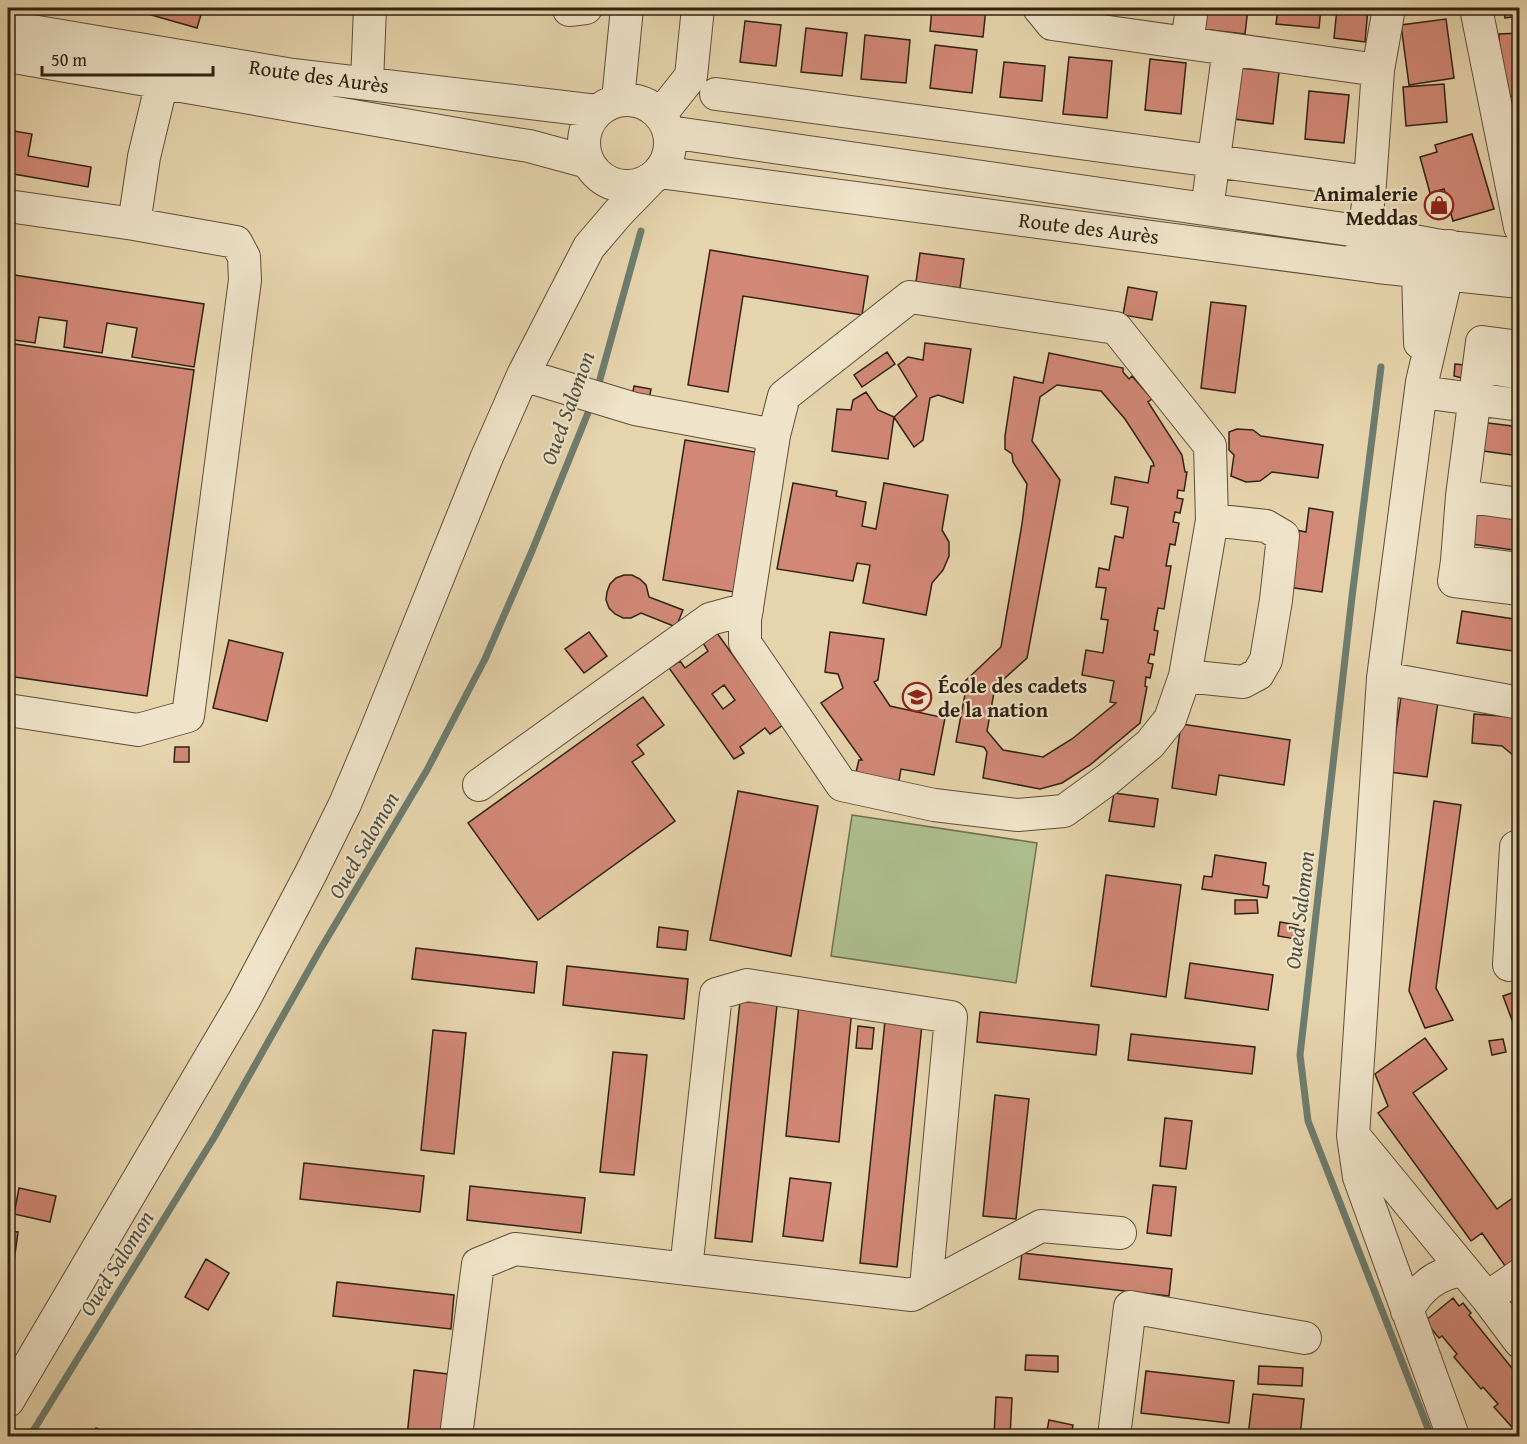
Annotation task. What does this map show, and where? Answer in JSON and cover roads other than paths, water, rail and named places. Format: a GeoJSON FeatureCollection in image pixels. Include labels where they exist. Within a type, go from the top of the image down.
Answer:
{"type":"FeatureCollection","features":[{"type":"Feature","properties":{"kind":"street"},"geometry":{"type":"LineString","coordinates":[[367,83],[370,8]]}},
{"type":"Feature","properties":{"kind":"street"},"geometry":{"type":"LineString","coordinates":[[608,105],[627,8]]}},
{"type":"Feature","properties":{"kind":"street"},"geometry":{"type":"LineString","coordinates":[[664,123],[691,76],[698,8]]}},
{"type":"Feature","properties":{"kind":"street"},"geometry":{"type":"LineString","coordinates":[[1039,8],[1052,24],[1378,70]]}},
{"type":"Feature","properties":{"kind":"street"},"geometry":{"type":"LineString","coordinates":[[1187,43],[1192,8]]}},
{"type":"Feature","properties":{"kind":"street"},"geometry":{"type":"LineString","coordinates":[[1360,264],[1370,182],[1378,70],[1389,8]]}},
{"type":"Feature","properties":{"kind":"street"},"geometry":{"type":"LineString","coordinates":[[1476,8],[1520,227]]}},
{"type":"Feature","properties":{"kind":"street","name":"Route des Aurès"},"geometry":{"type":"LineString","coordinates":[[8,27],[292,75],[608,105]]}},
{"type":"Feature","properties":{"kind":"street"},"geometry":{"type":"LineString","coordinates":[[1207,209],[1229,49]]}},
{"type":"Feature","properties":{"kind":"street","name":"Route des Aurès"},"geometry":{"type":"LineString","coordinates":[[8,57],[507,142],[591,167]]}},
{"type":"Feature","properties":{"kind":"street"},"geometry":{"type":"LineString","coordinates":[[134,224],[144,157],[162,82]]}},
{"type":"Feature","properties":{"kind":"street"},"geometry":{"type":"LineString","coordinates":[[716,94],[1370,182]]}},
{"type":"Feature","properties":{"kind":"street"},"geometry":{"type":"LineString","coordinates":[[8,1401],[244,1000],[312,873],[375,733],[486,459],[523,375],[589,247],[667,160],[670,146],[664,123],[651,107],[641,102],[630,99],[608,105],[586,126],[583,144],[591,167],[595,210],[589,247]]}},
{"type":"Feature","properties":{"kind":"street","name":"Route des Aurès"},"geometry":{"type":"LineString","coordinates":[[664,123],[1365,232],[1434,258],[1520,282]]}},
{"type":"Feature","properties":{"kind":"street"},"geometry":{"type":"LineString","coordinates":[[591,167],[603,180],[627,187],[639,185],[654,176]]}},
{"type":"Feature","properties":{"kind":"street","name":"Route des Aurès"},"geometry":{"type":"LineString","coordinates":[[654,176],[1360,264],[1434,258],[1520,255]]}},
{"type":"Feature","properties":{"kind":"street"},"geometry":{"type":"LineString","coordinates":[[8,206],[134,224],[236,242],[244,257],[245,280],[188,716],[138,729],[8,711]]}},
{"type":"Feature","properties":{"kind":"street"},"geometry":{"type":"LineString","coordinates":[[1434,258],[1421,392],[1383,678],[1353,1136],[1359,1177],[1453,1437]]}},
{"type":"Feature","properties":{"kind":"street"},"geometry":{"type":"LineString","coordinates":[[910,297],[1116,328],[1210,446],[1212,520],[1185,676],[1170,718],[1149,744],[1108,779],[1064,811],[1018,815],[934,805],[842,785],[745,643],[747,609],[774,435],[784,396],[910,297]]}},
{"type":"Feature","properties":{"kind":"street"},"geometry":{"type":"LineString","coordinates":[[1520,347],[1482,342],[1463,487],[1454,581],[1520,589]]}},
{"type":"Feature","properties":{"kind":"street"},"geometry":{"type":"LineString","coordinates":[[1479,366],[1520,373]]}},
{"type":"Feature","properties":{"kind":"street"},"geometry":{"type":"LineString","coordinates":[[523,375],[622,406],[774,435]]}},
{"type":"Feature","properties":{"kind":"street"},"geometry":{"type":"LineString","coordinates":[[1421,392],[1520,405]]}},
{"type":"Feature","properties":{"kind":"street"},"geometry":{"type":"LineString","coordinates":[[1463,487],[1520,485]]}},
{"type":"Feature","properties":{"kind":"street"},"geometry":{"type":"LineString","coordinates":[[1463,487],[1520,504]]}},
{"type":"Feature","properties":{"kind":"street"},"geometry":{"type":"LineString","coordinates":[[1185,676],[1243,682],[1258,675],[1266,660],[1283,536],[1266,526],[1212,520]]}},
{"type":"Feature","properties":{"kind":"street"},"geometry":{"type":"LineString","coordinates":[[1457,561],[1520,569]]}},
{"type":"Feature","properties":{"kind":"street"},"geometry":{"type":"LineString","coordinates":[[480,785],[710,619],[747,609]]}},
{"type":"Feature","properties":{"kind":"street"},"geometry":{"type":"LineString","coordinates":[[1383,678],[1520,703]]}},
{"type":"Feature","properties":{"kind":"street"},"geometry":{"type":"LineString","coordinates":[[1507,966],[1516,847]]}},
{"type":"Feature","properties":{"kind":"street"},"geometry":{"type":"LineString","coordinates":[[686,1269],[716,994],[747,985],[951,1017],[927,1287]]}},
{"type":"Feature","properties":{"kind":"street"},"geometry":{"type":"LineString","coordinates":[[1353,1136],[1520,1342]]}},
{"type":"Feature","properties":{"kind":"street"},"geometry":{"type":"LineString","coordinates":[[456,1437],[478,1264],[515,1249],[912,1295],[1041,1226],[1120,1233]]}},
{"type":"Feature","properties":{"kind":"street"},"geometry":{"type":"LineString","coordinates":[[1407,1311],[1416,1295],[1429,1282],[1445,1274],[1463,1270]]}},
{"type":"Feature","properties":{"kind":"street"},"geometry":{"type":"LineString","coordinates":[[1486,1298],[1520,1275]]}},
{"type":"Feature","properties":{"kind":"street"},"geometry":{"type":"LineString","coordinates":[[1114,1437],[1130,1307],[1305,1338]]}},
{"type":"Feature","properties":{"kind":"waterway","name":"Oued Salomon"},"geometry":{"type":"LineString","coordinates":[[597,390],[641,231]]}},
{"type":"Feature","properties":{"kind":"waterway","name":"Oued Salomon"},"geometry":{"type":"LineString","coordinates":[[1381,367],[1352,597],[1300,1055],[1308,1121],[1431,1436]]}},
{"type":"Feature","properties":{"kind":"waterway","name":"Oued Salomon"},"geometry":{"type":"LineString","coordinates":[[30,1436],[215,1136],[320,950],[427,770],[485,659],[592,403]]}},
{"type":"Feature","properties":{"kind":"place","name":"Animalerie Meddas"},"geometry":{"type":"Point","coordinates":[1439,205]}},
{"type":"Feature","properties":{"kind":"place","name":"École des cadets de la nation"},"geometry":{"type":"Point","coordinates":[917,697]}}]}
